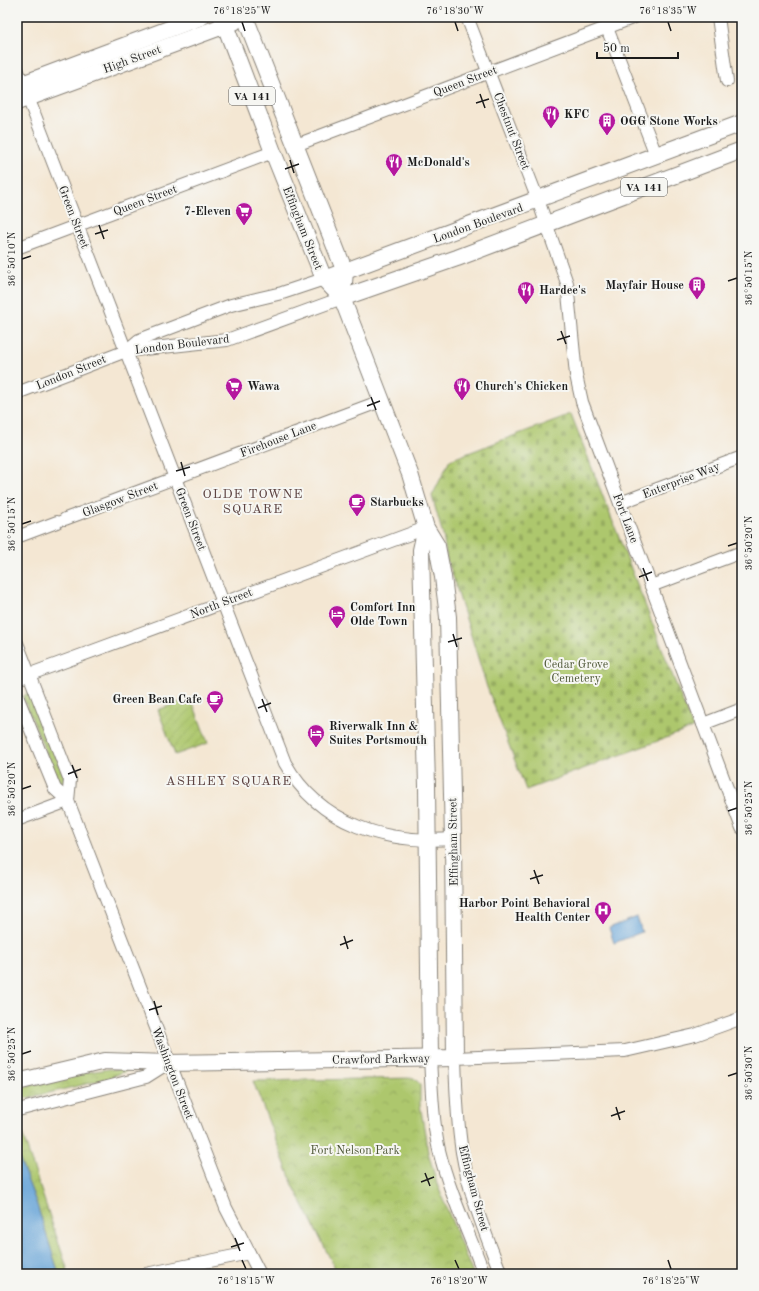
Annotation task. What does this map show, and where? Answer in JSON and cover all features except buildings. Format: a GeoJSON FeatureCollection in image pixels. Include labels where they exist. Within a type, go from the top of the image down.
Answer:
{"type":"FeatureCollection","features":[{"type":"Feature","properties":{"kind":"main road","name":"High Street"},"geometry":{"type":"LineString","coordinates":[[20,88],[201,17]]}},
{"type":"Feature","properties":{"kind":"main road","name":"High Street"},"geometry":{"type":"LineString","coordinates":[[20,88],[223,21],[246,17]]}},
{"type":"Feature","properties":{"kind":"main road","name":"Effingham Street"},"geometry":{"type":"LineString","coordinates":[[246,17],[345,272],[342,298]]}},
{"type":"Feature","properties":{"kind":"main road","name":"Effingham Street"},"geometry":{"type":"LineString","coordinates":[[223,21],[324,279],[342,298],[410,474],[426,528],[437,546],[448,617],[453,839],[455,1058]]}},
{"type":"Feature","properties":{"kind":"main road","name":"London Boulevard"},"geometry":{"type":"LineString","coordinates":[[324,279],[742,123]]}},
{"type":"Feature","properties":{"kind":"main road","name":"London Boulevard"},"geometry":{"type":"LineString","coordinates":[[342,298],[547,224],[742,150]]}},
{"type":"Feature","properties":{"kind":"main road","name":"Effingham Street"},"geometry":{"type":"LineString","coordinates":[[426,528],[421,550],[430,1058]]}},
{"type":"Feature","properties":{"kind":"main road","name":"Crawford Parkway"},"geometry":{"type":"LineString","coordinates":[[17,1082],[105,1061],[168,1062],[455,1058]]}},
{"type":"Feature","properties":{"kind":"street","name":"Chestnut Street"},"geometry":{"type":"LineString","coordinates":[[467,17],[538,200]]}},
{"type":"Feature","properties":{"kind":"street","name":"Queen Street"},"geometry":{"type":"LineString","coordinates":[[296,145],[635,17]]}},
{"type":"Feature","properties":{"kind":"street"},"geometry":{"type":"LineString","coordinates":[[718,17],[727,81]]}},
{"type":"Feature","properties":{"kind":"street"},"geometry":{"type":"LineString","coordinates":[[607,28],[656,156]]}},
{"type":"Feature","properties":{"kind":"street","name":"Green Street"},"geometry":{"type":"LineString","coordinates":[[20,88],[126,350],[285,763],[308,796],[332,814],[352,825],[371,832],[427,841],[453,839]]}},
{"type":"Feature","properties":{"kind":"street","name":"Queen Street"},"geometry":{"type":"LineString","coordinates":[[17,248],[273,152]]}},
{"type":"Feature","properties":{"kind":"street","name":"Fort Lane"},"geometry":{"type":"LineString","coordinates":[[538,200],[567,284],[576,375],[582,402],[742,828]]}},
{"type":"Feature","properties":{"kind":"street","name":"London Boulevard"},"geometry":{"type":"LineString","coordinates":[[126,350],[139,340],[214,311],[231,305],[282,293],[324,279]]}},
{"type":"Feature","properties":{"kind":"street","name":"London Boulevard"},"geometry":{"type":"LineString","coordinates":[[126,350],[227,340],[342,298]]}},
{"type":"Feature","properties":{"kind":"street","name":"London Street"},"geometry":{"type":"LineString","coordinates":[[17,393],[126,350]]}},
{"type":"Feature","properties":{"kind":"street","name":"Firehouse Lane"},"geometry":{"type":"LineString","coordinates":[[175,478],[381,401]]}},
{"type":"Feature","properties":{"kind":"street","name":"Enterprise Way"},"geometry":{"type":"LineString","coordinates":[[620,503],[742,457]]}},
{"type":"Feature","properties":{"kind":"street","name":"Glasgow Street"},"geometry":{"type":"LineString","coordinates":[[17,537],[175,478]]}},
{"type":"Feature","properties":{"kind":"street","name":"North Street"},"geometry":{"type":"LineString","coordinates":[[17,679],[426,528]]}},
{"type":"Feature","properties":{"kind":"street"},"geometry":{"type":"LineString","coordinates":[[651,586],[742,552]]}},
{"type":"Feature","properties":{"kind":"street","name":"Washington Street"},"geometry":{"type":"LineString","coordinates":[[17,643],[70,780],[68,801]]}},
{"type":"Feature","properties":{"kind":"street","name":"Washington Street"},"geometry":{"type":"LineString","coordinates":[[17,696],[55,789],[68,801],[168,1062],[226,1208],[260,1274]]}},
{"type":"Feature","properties":{"kind":"street"},"geometry":{"type":"LineString","coordinates":[[703,724],[742,709]]}},
{"type":"Feature","properties":{"kind":"street"},"geometry":{"type":"LineString","coordinates":[[17,820],[68,801]]}},
{"type":"Feature","properties":{"kind":"street","name":"Crawford Parkway"},"geometry":{"type":"LineString","coordinates":[[455,1058],[625,1051],[695,1035],[742,1018]]}},
{"type":"Feature","properties":{"kind":"street","name":"Effingham Street"},"geometry":{"type":"LineString","coordinates":[[430,1058],[434,1122],[439,1150],[446,1174],[484,1274]]}},
{"type":"Feature","properties":{"kind":"street","name":"Effingham Street"},"geometry":{"type":"LineString","coordinates":[[455,1058],[458,1120],[462,1154],[488,1240],[501,1274]]}},
{"type":"Feature","properties":{"kind":"street"},"geometry":{"type":"LineString","coordinates":[[17,1107],[18,1110],[146,1077],[168,1062]]}},
{"type":"Feature","properties":{"kind":"street"},"geometry":{"type":"LineString","coordinates":[[146,1274],[249,1253]]}},
{"type":"Feature","properties":{"kind":"green space","name":"Cedar Grove Cemetery"},"geometry":{"type":"Polygon","coordinates":[[[571,414],[693,728],[526,790],[487,687],[450,567],[448,567],[443,535],[432,496],[450,460],[571,414]]]}},
{"type":"Feature","properties":{"kind":"green space"},"geometry":{"type":"Polygon","coordinates":[[[29,692],[31,693],[66,780],[65,785],[60,787],[23,697],[29,692]]]}},
{"type":"Feature","properties":{"kind":"green space"},"geometry":{"type":"Polygon","coordinates":[[[191,698],[208,743],[175,755],[158,710],[191,698]]]}},
{"type":"Feature","properties":{"kind":"green space"},"geometry":{"type":"Polygon","coordinates":[[[109,1069],[130,1069],[107,1079],[23,1099],[17,1107],[17,1089],[74,1074],[109,1069]]]}},
{"type":"Feature","properties":{"kind":"green space","name":"Fort Nelson Park"},"geometry":{"type":"Polygon","coordinates":[[[414,1078],[420,1084],[420,1104],[428,1152],[437,1184],[473,1274],[338,1274],[293,1185],[253,1081],[414,1078]]]}},
{"type":"Feature","properties":{"kind":"green space"},"geometry":{"type":"Polygon","coordinates":[[[17,1118],[69,1274],[59,1274],[36,1202],[17,1153],[17,1118]]]}},
{"type":"Feature","properties":{"kind":"water"},"geometry":{"type":"Polygon","coordinates":[[[637,917],[642,932],[614,943],[609,928],[637,917]]]}},
{"type":"Feature","properties":{"kind":"water"},"geometry":{"type":"Polygon","coordinates":[[[17,1153],[36,1202],[59,1274],[17,1274],[17,1153]]]}},
{"type":"Feature","properties":{"kind":"place","name":"KFC"},"geometry":{"type":"Point","coordinates":[551,129]}},
{"type":"Feature","properties":{"kind":"place","name":"OGG Stone Works"},"geometry":{"type":"Point","coordinates":[607,136]}},
{"type":"Feature","properties":{"kind":"place","name":"McDonald's"},"geometry":{"type":"Point","coordinates":[394,177]}},
{"type":"Feature","properties":{"kind":"place","name":"7-Eleven"},"geometry":{"type":"Point","coordinates":[244,226]}},
{"type":"Feature","properties":{"kind":"place","name":"Mayfair House"},"geometry":{"type":"Point","coordinates":[697,300]}},
{"type":"Feature","properties":{"kind":"place","name":"Hardee's"},"geometry":{"type":"Point","coordinates":[526,305]}},
{"type":"Feature","properties":{"kind":"place","name":"Wawa"},"geometry":{"type":"Point","coordinates":[234,401]}},
{"type":"Feature","properties":{"kind":"place","name":"Church's Chicken"},"geometry":{"type":"Point","coordinates":[462,401]}},
{"type":"Feature","properties":{"kind":"place","name":"Starbucks"},"geometry":{"type":"Point","coordinates":[357,517]}},
{"type":"Feature","properties":{"kind":"place","name":"Comfort Inn Olde Town"},"geometry":{"type":"Point","coordinates":[337,629]}},
{"type":"Feature","properties":{"kind":"place","name":"Green Bean Cafe"},"geometry":{"type":"Point","coordinates":[215,714]}},
{"type":"Feature","properties":{"kind":"place","name":"Riverwalk Inn & Suites Portsmouth"},"geometry":{"type":"Point","coordinates":[316,748]}},
{"type":"Feature","properties":{"kind":"place","name":"Harbor Point Behavioral Health Center"},"geometry":{"type":"Point","coordinates":[603,925]}},
{"type":"Feature","properties":{"kind":"district","name":"OLDE TOWNE SQUARE"},"geometry":{"type":"Point","coordinates":[253,500]}},
{"type":"Feature","properties":{"kind":"district","name":"ASHLEY SQUARE"},"geometry":{"type":"Point","coordinates":[229,780]}}]}
